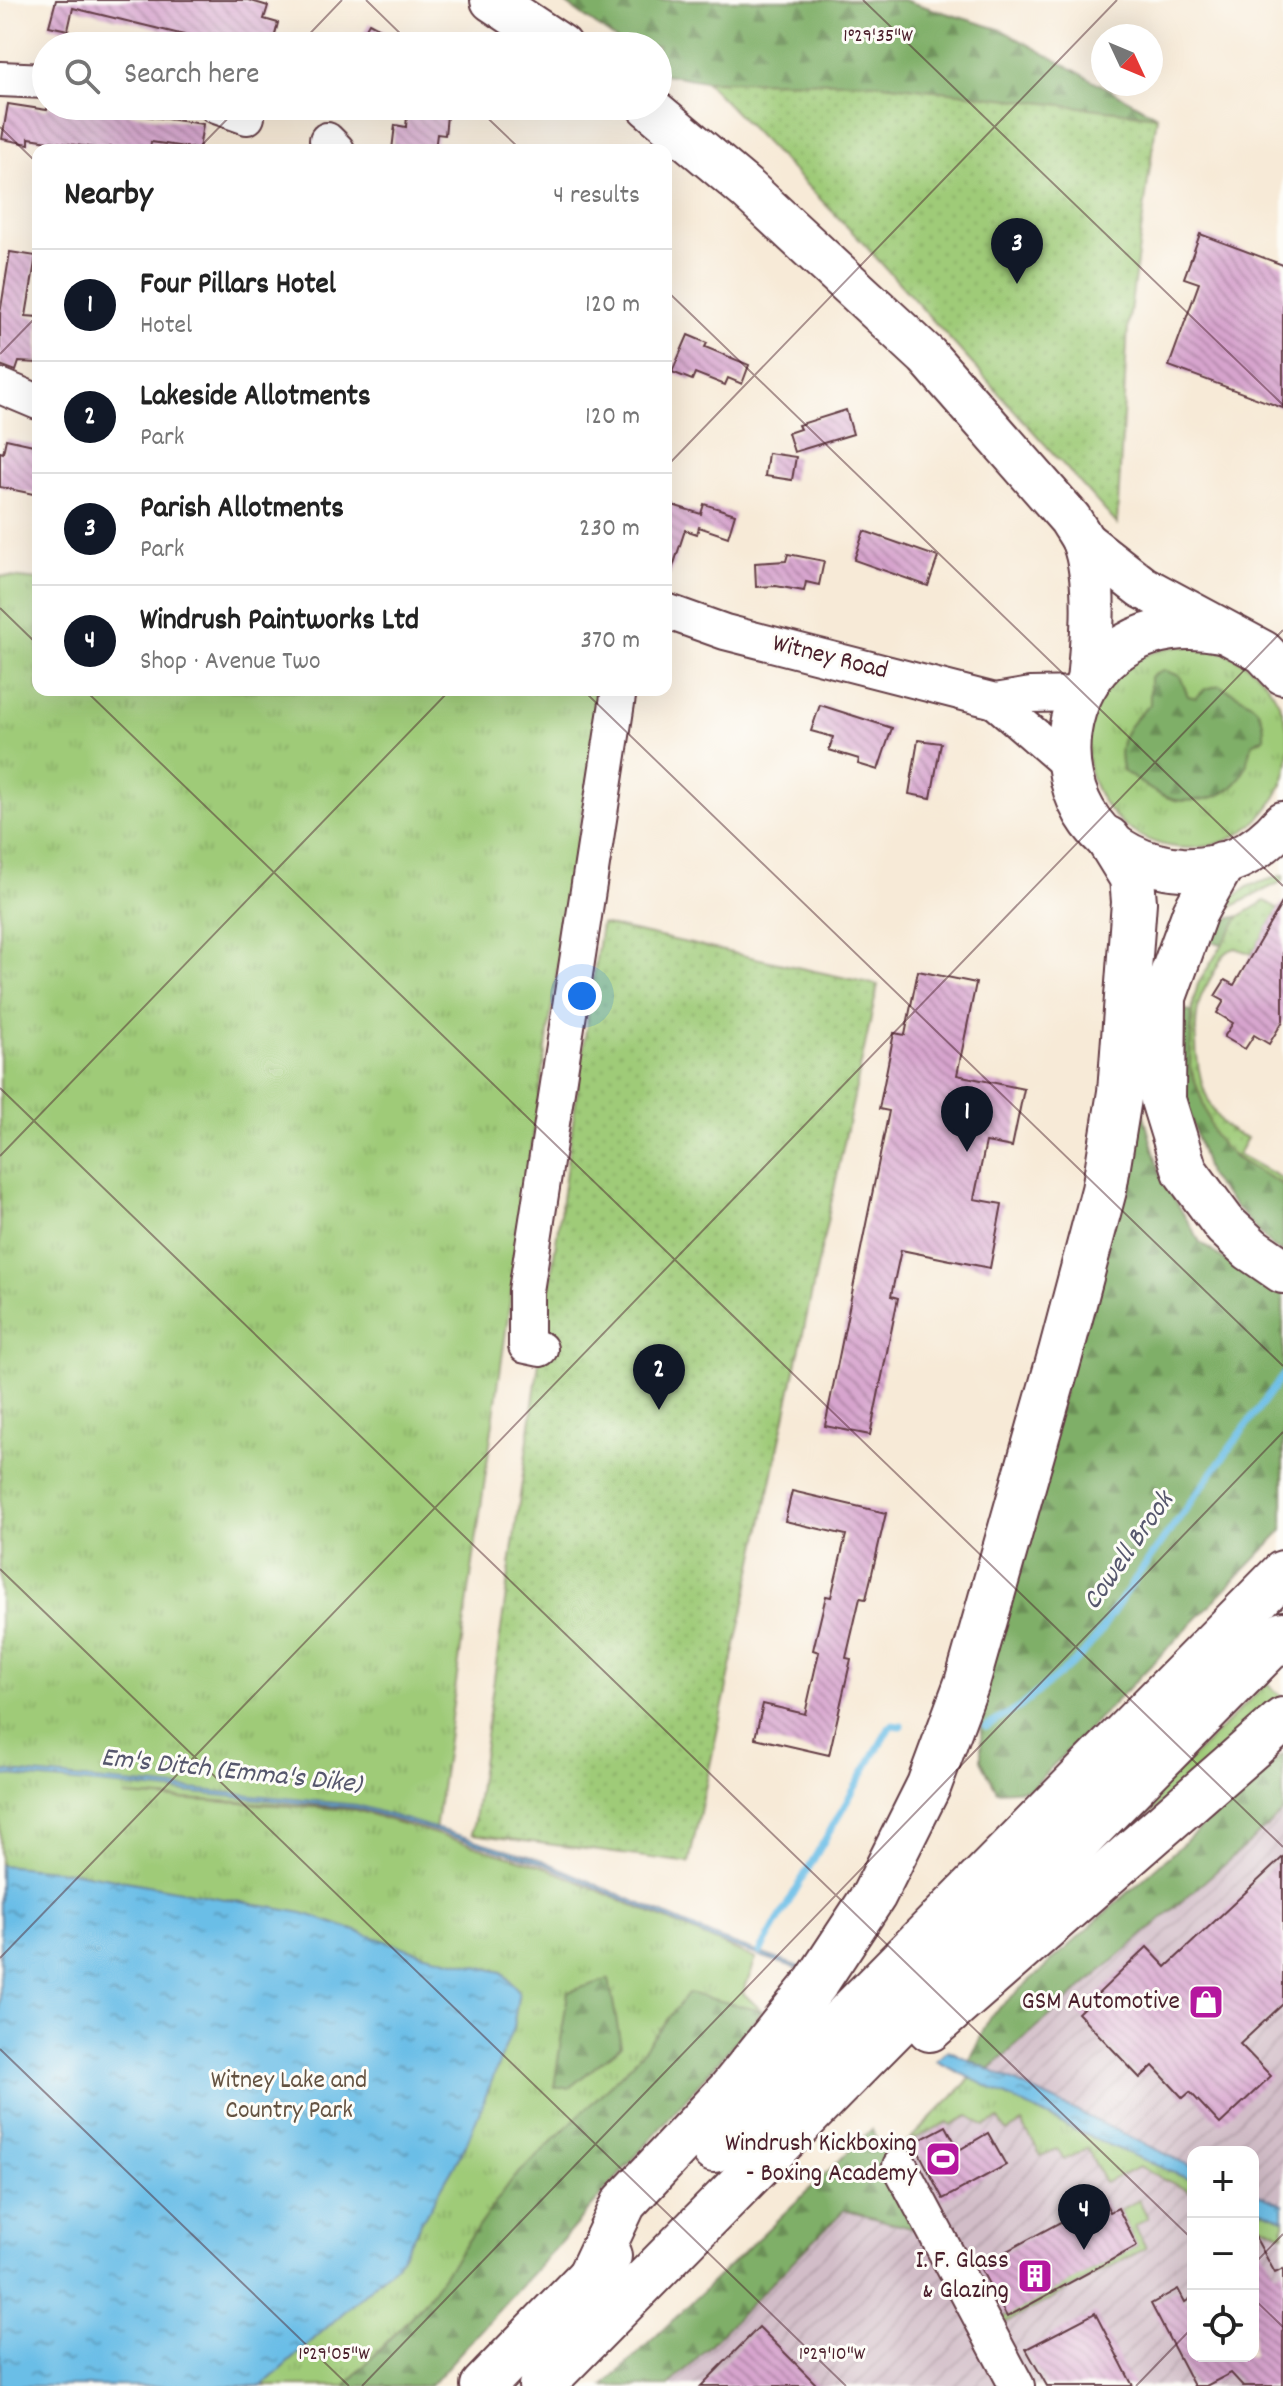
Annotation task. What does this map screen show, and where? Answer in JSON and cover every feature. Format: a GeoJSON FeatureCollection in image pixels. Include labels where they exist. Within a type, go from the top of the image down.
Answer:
{"type":"FeatureCollection","features":[{"type":"Feature","properties":{"kind":"highway"},"geometry":{"type":"LineString","coordinates":[[590,2275],[624,2203],[730,2090],[816,1983],[874,1895],[929,1785],[967,1683],[1104,1190],[1120,1092],[1134,902],[1132,878],[1108,839]]}},
{"type":"Feature","properties":{"kind":"highway"},"geometry":{"type":"LineString","coordinates":[[1229,862],[1195,912],[1164,997],[1163,1100],[1185,1171],[1225,1225],[1251,1249],[1283,1271]]}},
{"type":"Feature","properties":{"kind":"highway"},"geometry":{"type":"LineString","coordinates":[[483,2386],[1283,1573]]}},
{"type":"Feature","properties":{"kind":"highway"},"geometry":{"type":"LineString","coordinates":[[541,2386],[1283,1634]]}},
{"type":"Feature","properties":{"kind":"highway"},"geometry":{"type":"LineString","coordinates":[[813,2109],[880,2073],[1283,1720]]}},
{"type":"Feature","properties":{"kind":"main road"},"geometry":{"type":"LineString","coordinates":[[492,0],[540,32]]}},
{"type":"Feature","properties":{"kind":"main road"},"geometry":{"type":"LineString","coordinates":[[665,120],[748,190],[927,356],[1070,519],[1083,541],[1092,616],[1084,687],[1067,742],[1068,764],[1073,785],[1093,824],[1108,839],[1136,857],[1168,867],[1191,869],[1229,862],[1283,861]]}},
{"type":"Feature","properties":{"kind":"main road"},"geometry":{"type":"LineString","coordinates":[[1083,541],[1142,587],[1243,640],[1276,661]]}},
{"type":"Feature","properties":{"kind":"main road"},"geometry":{"type":"LineString","coordinates":[[1084,687],[1101,664],[1118,650],[1147,635],[1179,627],[1222,631]]}},
{"type":"Feature","properties":{"kind":"main road"},"geometry":{"type":"LineString","coordinates":[[1229,862],[1256,849],[1283,823]]}},
{"type":"Feature","properties":{"kind":"street"},"geometry":{"type":"LineString","coordinates":[[0,79],[32,80]]}},
{"type":"Feature","properties":{"kind":"street"},"geometry":{"type":"LineString","coordinates":[[0,386],[32,399]]}},
{"type":"Feature","properties":{"kind":"street","name":"Witney Road"},"geometry":{"type":"LineString","coordinates":[[672,613],[725,632],[995,701],[1084,687]]}},
{"type":"Feature","properties":{"kind":"street"},"geometry":{"type":"LineString","coordinates":[[540,1349],[526,1346],[526,1291],[618,696]]}},
{"type":"Feature","properties":{"kind":"street","name":"Witney Road"},"geometry":{"type":"LineString","coordinates":[[995,701],[1068,764]]}},
{"type":"Feature","properties":{"kind":"street"},"geometry":{"type":"LineString","coordinates":[[900,2166],[1017,2386]]}},
{"type":"Feature","properties":{"kind":"shaded area"},"geometry":{"type":"Polygon","coordinates":[[[1283,1813],[1283,2204],[1259,2194],[1259,2146],[1187,2146],[1187,2164],[989,2069],[1283,1813]]]}},
{"type":"Feature","properties":{"kind":"shaded area"},"geometry":{"type":"Polygon","coordinates":[[[971,2078],[1079,2132],[1187,2178],[1187,2362],[1259,2362],[1259,2209],[1283,2219],[1283,2386],[669,2386],[844,2210],[913,2229],[917,2227],[883,2153],[906,2143],[971,2078]]]}},
{"type":"Feature","properties":{"kind":"green space"},"geometry":{"type":"Polygon","coordinates":[[[561,0],[903,0],[1002,30],[1091,79],[1091,96],[1121,96],[1157,116],[705,81],[672,75],[672,32],[606,32],[561,0]]]}},
{"type":"Feature","properties":{"kind":"green space"},"geometry":{"type":"Polygon","coordinates":[[[705,81],[864,82],[1157,116],[1128,326],[1117,524],[862,242],[705,81]]]}},
{"type":"Feature","properties":{"kind":"green space","name":"Witney Lake and Country Park"},"geometry":{"type":"Polygon","coordinates":[[[0,576],[32,579],[32,696],[604,696],[570,879],[435,1831],[357,1808],[124,1796],[356,1810],[542,1866],[756,1959],[743,1993],[762,2011],[419,2386],[0,2386],[0,576]]]}},
{"type":"Feature","properties":{"kind":"green space"},"geometry":{"type":"Polygon","coordinates":[[[1188,646],[1227,653],[1260,675],[1282,708],[1282,786],[1260,819],[1227,841],[1188,848],[1149,841],[1116,819],[1094,786],[1087,747],[1094,708],[1116,675],[1149,653],[1188,646]]]}},
{"type":"Feature","properties":{"kind":"green space"},"geometry":{"type":"Polygon","coordinates":[[[1164,670],[1180,676],[1188,696],[1196,698],[1204,690],[1219,685],[1246,699],[1262,717],[1264,738],[1252,744],[1246,767],[1235,784],[1219,795],[1175,800],[1153,791],[1123,771],[1120,751],[1125,734],[1150,705],[1150,677],[1164,670]]]}},
{"type":"Feature","properties":{"kind":"green space"},"geometry":{"type":"Polygon","coordinates":[[[1283,875],[1283,881],[1219,913],[1217,909],[1249,886],[1283,875]]]}},
{"type":"Feature","properties":{"kind":"green space"},"geometry":{"type":"Polygon","coordinates":[[[1265,901],[1279,909],[1252,954],[1236,948],[1226,953],[1203,993],[1197,1012],[1196,1049],[1203,1087],[1210,1104],[1230,1130],[1247,1138],[1238,1154],[1283,1179],[1283,1185],[1245,1164],[1221,1144],[1214,1135],[1190,1066],[1193,1002],[1198,984],[1240,916],[1265,901]]]}},
{"type":"Feature","properties":{"kind":"green space"},"geometry":{"type":"Polygon","coordinates":[[[1240,916],[1223,944],[1212,942],[1208,934],[1218,921],[1240,916]]]}},
{"type":"Feature","properties":{"kind":"green space"},"geometry":{"type":"Polygon","coordinates":[[[601,924],[878,985],[689,1863],[472,1834],[601,924]]]}},
{"type":"Feature","properties":{"kind":"green space"},"geometry":{"type":"Polygon","coordinates":[[[1185,1010],[1192,1011],[1190,1066],[1214,1135],[1235,1158],[1283,1185],[1283,1253],[1270,1245],[1209,1177],[1182,1089],[1185,1010]]]}},
{"type":"Feature","properties":{"kind":"green space"},"geometry":{"type":"Polygon","coordinates":[[[1141,1105],[1160,1174],[1200,1242],[1260,1285],[1283,1295],[1283,1530],[1030,1789],[997,1791],[981,1760],[981,1698],[1141,1105]]]}},
{"type":"Feature","properties":{"kind":"green space"},"geometry":{"type":"Polygon","coordinates":[[[1267,1683],[1283,1698],[1283,1705],[1071,1878],[1267,1683]]]}},
{"type":"Feature","properties":{"kind":"green space"},"geometry":{"type":"Polygon","coordinates":[[[1283,1754],[1283,1813],[989,2069],[970,2060],[990,2016],[1283,1754]]]}},
{"type":"Feature","properties":{"kind":"green space"},"geometry":{"type":"Polygon","coordinates":[[[609,1979],[621,2046],[569,2088],[554,2088],[568,1992],[609,1979]]]}},
{"type":"Feature","properties":{"kind":"green space"},"geometry":{"type":"Polygon","coordinates":[[[688,1993],[762,2011],[567,2235],[430,2386],[345,2386],[421,2306],[511,2181],[633,2063],[688,1993]]]}},
{"type":"Feature","properties":{"kind":"green space"},"geometry":{"type":"Polygon","coordinates":[[[971,2078],[1079,2132],[1187,2178],[1187,2190],[1139,2167],[1105,2183],[1087,2148],[1064,2160],[1057,2149],[1041,2156],[1022,2123],[1007,2132],[999,2119],[985,2126],[969,2116],[951,2125],[948,2122],[906,2143],[971,2078]]]}},
{"type":"Feature","properties":{"kind":"green space"},"geometry":{"type":"Polygon","coordinates":[[[872,2129],[917,2227],[913,2229],[844,2210],[669,2386],[604,2386],[872,2129]]]}},
{"type":"Feature","properties":{"kind":"green space"},"geometry":{"type":"Polygon","coordinates":[[[1139,2200],[1148,2218],[1135,2226],[1146,2248],[1002,2325],[1000,2320],[1003,2318],[1137,2246],[1119,2210],[1139,2200]]]}},
{"type":"Feature","properties":{"kind":"green space"},"geometry":{"type":"Polygon","coordinates":[[[1259,2209],[1283,2219],[1283,2234],[1259,2224],[1259,2209]]]}},
{"type":"Feature","properties":{"kind":"water"},"geometry":{"type":"Polygon","coordinates":[[[0,1771],[357,1805],[542,1860],[717,1938],[812,1971],[716,1941],[542,1863],[357,1808],[0,1775],[0,1771]]]}},
{"type":"Feature","properties":{"kind":"water"},"geometry":{"type":"Polygon","coordinates":[[[0,1865],[76,1872],[303,1913],[421,1953],[502,1972],[519,1991],[513,2028],[466,2145],[397,2264],[262,2386],[0,2386],[0,1865]]]}},
{"type":"Feature","properties":{"kind":"water"},"geometry":{"type":"Polygon","coordinates":[[[948,2050],[1187,2164],[1187,2178],[1079,2132],[936,2061],[948,2050]]]}},
{"type":"Feature","properties":{"kind":"water"},"geometry":{"type":"Polygon","coordinates":[[[1259,2194],[1283,2204],[1283,2219],[1259,2209],[1259,2194]]]}},
{"type":"Feature","properties":{"kind":"building"},"geometry":{"type":"Polygon","coordinates":[[[56,0],[248,0],[268,6],[264,19],[278,23],[276,32],[172,32],[73,8],[68,30],[49,26],[56,0]]]}},
{"type":"Feature","properties":{"kind":"building"},"geometry":{"type":"Polygon","coordinates":[[[369,23],[386,32],[364,32],[369,23]]]}},
{"type":"Feature","properties":{"kind":"building"},"geometry":{"type":"Polygon","coordinates":[[[8,104],[32,108],[32,120],[174,120],[203,124],[200,144],[68,144],[29,138],[29,144],[2,139],[8,104]]]}},
{"type":"Feature","properties":{"kind":"building"},"geometry":{"type":"Polygon","coordinates":[[[407,120],[447,120],[445,135],[437,134],[436,144],[393,144],[395,125],[406,127],[407,120]]]}},
{"type":"Feature","properties":{"kind":"building"},"geometry":{"type":"Polygon","coordinates":[[[1200,234],[1283,265],[1283,408],[1169,366],[1199,283],[1184,278],[1200,234]]]}},
{"type":"Feature","properties":{"kind":"building"},"geometry":{"type":"Polygon","coordinates":[[[10,252],[32,255],[32,280],[26,316],[32,316],[32,363],[19,362],[16,371],[0,365],[0,314],[10,252]]]}},
{"type":"Feature","properties":{"kind":"building"},"geometry":{"type":"Polygon","coordinates":[[[688,335],[707,343],[705,347],[749,365],[742,384],[728,378],[725,385],[695,373],[692,380],[672,372],[688,335]]]}},
{"type":"Feature","properties":{"kind":"building"},"geometry":{"type":"Polygon","coordinates":[[[846,410],[853,434],[794,452],[788,433],[800,429],[798,425],[846,410]]]}},
{"type":"Feature","properties":{"kind":"building"},"geometry":{"type":"Polygon","coordinates":[[[6,439],[32,445],[32,494],[0,487],[0,452],[3,453],[6,439]]]}},
{"type":"Feature","properties":{"kind":"building"},"geometry":{"type":"Polygon","coordinates":[[[768,453],[796,457],[792,480],[765,476],[768,453]]]}},
{"type":"Feature","properties":{"kind":"building"},"geometry":{"type":"Polygon","coordinates":[[[704,504],[735,514],[728,537],[699,527],[697,534],[685,530],[672,570],[672,505],[701,514],[704,504]]]}},
{"type":"Feature","properties":{"kind":"building"},"geometry":{"type":"Polygon","coordinates":[[[864,531],[938,557],[928,586],[854,560],[864,531]]]}},
{"type":"Feature","properties":{"kind":"building"},"geometry":{"type":"Polygon","coordinates":[[[788,554],[824,561],[819,585],[806,582],[804,591],[776,586],[756,587],[755,563],[786,561],[788,554]]]}},
{"type":"Feature","properties":{"kind":"building"},"geometry":{"type":"Polygon","coordinates":[[[820,705],[892,728],[878,770],[858,764],[859,759],[829,750],[833,737],[811,731],[820,705]]]}},
{"type":"Feature","properties":{"kind":"building"},"geometry":{"type":"Polygon","coordinates":[[[918,740],[941,743],[931,798],[909,794],[918,740]]]}},
{"type":"Feature","properties":{"kind":"building"},"geometry":{"type":"Polygon","coordinates":[[[1283,901],[1283,1021],[1269,1044],[1254,1035],[1245,1049],[1224,1037],[1233,1023],[1217,1013],[1224,1001],[1215,996],[1225,980],[1234,985],[1283,901]]]}},
{"type":"Feature","properties":{"kind":"building"},"geometry":{"type":"Polygon","coordinates":[[[918,971],[976,983],[957,1075],[1024,1089],[1012,1147],[986,1142],[974,1199],[1002,1204],[990,1268],[901,1250],[891,1296],[898,1298],[870,1435],[825,1426],[889,1111],[879,1109],[894,1033],[905,1035],[918,971]]]}},
{"type":"Feature","properties":{"kind":"building"},"geometry":{"type":"Polygon","coordinates":[[[792,1491],[886,1513],[866,1599],[860,1598],[846,1658],[851,1659],[829,1755],[755,1738],[763,1704],[805,1714],[819,1652],[813,1650],[826,1596],[831,1597],[846,1535],[785,1521],[792,1491]]]}},
{"type":"Feature","properties":{"kind":"building"},"geometry":{"type":"Polygon","coordinates":[[[1283,1857],[1283,2004],[1240,2044],[1271,2076],[1220,2124],[1190,2092],[1183,2098],[1153,2066],[1140,2078],[1078,2013],[1147,1947],[1166,1967],[1283,1857]]]}},
{"type":"Feature","properties":{"kind":"building"},"geometry":{"type":"Polygon","coordinates":[[[946,2126],[959,2150],[988,2133],[1006,2165],[943,2199],[914,2143],[946,2126]]]}},
{"type":"Feature","properties":{"kind":"building"},"geometry":{"type":"Polygon","coordinates":[[[1103,2199],[1110,2212],[1118,2208],[1137,2246],[1007,2317],[979,2266],[1103,2199]]]}},
{"type":"Feature","properties":{"kind":"building"},"geometry":{"type":"Polygon","coordinates":[[[1259,2244],[1275,2273],[1283,2269],[1283,2386],[1243,2386],[1231,2373],[1206,2386],[1194,2386],[1151,2304],[1178,2289],[1185,2302],[1187,2362],[1259,2362],[1259,2244]]]}},
{"type":"Feature","properties":{"kind":"building"},"geometry":{"type":"Polygon","coordinates":[[[1095,2313],[1133,2386],[1047,2386],[1026,2349],[1095,2313]]]}},
{"type":"Feature","properties":{"kind":"building"},"geometry":{"type":"Polygon","coordinates":[[[759,2327],[818,2386],[701,2386],[759,2327]]]}},
{"type":"Feature","properties":{"kind":"waterway","name":"Cowell Brook"},"geometry":{"type":"LineString","coordinates":[[986,1727],[1020,1707],[1079,1658],[1283,1375]]}},
{"type":"Feature","properties":{"kind":"waterway","name":"Cowell Brook"},"geometry":{"type":"LineString","coordinates":[[760,1952],[891,1725],[901,1726]]}},
{"type":"Feature","properties":{"kind":"place","name":"Parish Allotments"},"geometry":{"type":"Point","coordinates":[1017,284]}},
{"type":"Feature","properties":{"kind":"place","name":"Four Pillars Hotel"},"geometry":{"type":"Point","coordinates":[967,1152]}},
{"type":"Feature","properties":{"kind":"place","name":"Lakeside Allotments"},"geometry":{"type":"Point","coordinates":[659,1410]}},
{"type":"Feature","properties":{"kind":"place","name":"GSM Automotive"},"geometry":{"type":"Point","coordinates":[1206,2002]}},
{"type":"Feature","properties":{"kind":"place","name":"Windrush Kickboxing - Boxing Academy"},"geometry":{"type":"Point","coordinates":[943,2159]}},
{"type":"Feature","properties":{"kind":"place","name":"Windrush Paintworks Ltd"},"geometry":{"type":"Point","coordinates":[1084,2250]}},
{"type":"Feature","properties":{"kind":"place","name":"I. F. Glass & Glazing"},"geometry":{"type":"Point","coordinates":[1035,2276]}},
{"type":"Feature","properties":{"kind":"water label","name":"Em's Ditch (Emma's Dike)"},"geometry":{"type":"Point","coordinates":[231,1773]}}]}
